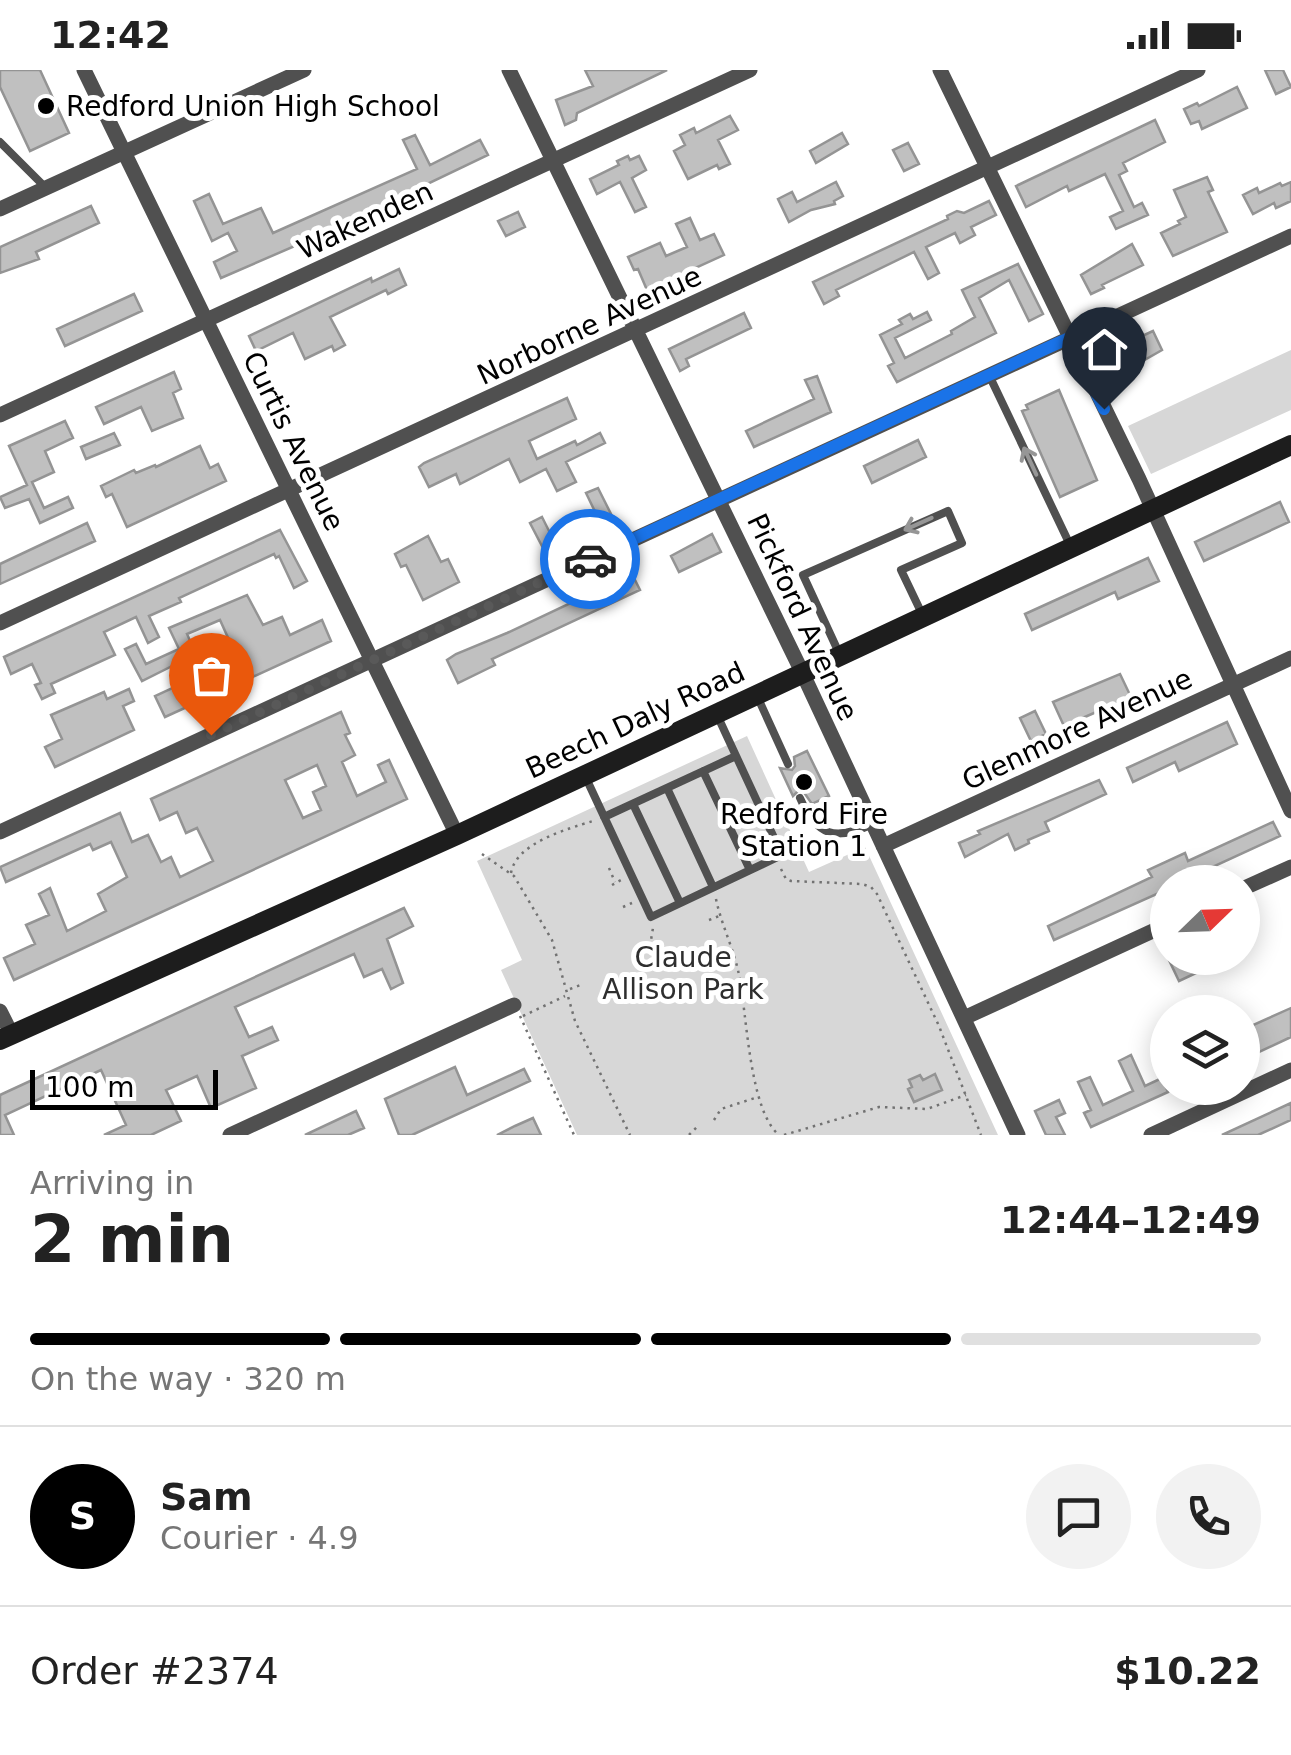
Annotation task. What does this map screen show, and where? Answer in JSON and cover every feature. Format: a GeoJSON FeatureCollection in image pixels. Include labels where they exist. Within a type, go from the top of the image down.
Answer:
{"type":"FeatureCollection","features":[{"type":"Feature","properties":{"kind":"main road","name":"Beech Daly Road"},"geometry":{"type":"LineString","coordinates":[[6,1037],[457,835],[1291,446]]}},
{"type":"Feature","properties":{"kind":"street","name":"Curtis Avenue"},"geometry":{"type":"LineString","coordinates":[[84,70],[457,835]]}},
{"type":"Feature","properties":{"kind":"street","name":"Pickford Avenue"},"geometry":{"type":"LineString","coordinates":[[508,70],[802,672],[1018,1135]]}},
{"type":"Feature","properties":{"kind":"street","name":"Wakenden"},"geometry":{"type":"LineString","coordinates":[[0,415],[750,70]]}},
{"type":"Feature","properties":{"kind":"street"},"geometry":{"type":"LineString","coordinates":[[940,70],[1152,510],[1291,811]]}},
{"type":"Feature","properties":{"kind":"street","name":"Norborne Avenue"},"geometry":{"type":"LineString","coordinates":[[0,623],[1198,70]]}},
{"type":"Feature","properties":{"kind":"street"},"geometry":{"type":"LineString","coordinates":[[0,209],[293,72]]}},
{"type":"Feature","properties":{"kind":"street"},"geometry":{"type":"LineString","coordinates":[[0,832],[1291,236]]}},
{"type":"Feature","properties":{"kind":"street","name":"Glenmore Avenue"},"geometry":{"type":"LineString","coordinates":[[883,846],[1291,658]]}},
{"type":"Feature","properties":{"kind":"street"},"geometry":{"type":"LineString","coordinates":[[1260,881],[1291,866]]}},
{"type":"Feature","properties":{"kind":"street"},"geometry":{"type":"LineString","coordinates":[[964,1018],[1150,932]]}},
{"type":"Feature","properties":{"kind":"street"},"geometry":{"type":"LineString","coordinates":[[0,1011],[6,1037]]}},
{"type":"Feature","properties":{"kind":"street"},"geometry":{"type":"LineString","coordinates":[[230,1135],[519,1014]]}},
{"type":"Feature","properties":{"kind":"street"},"geometry":{"type":"LineString","coordinates":[[1150,1135],[1291,1070]]}},
{"type":"Feature","properties":{"kind":"lane"},"geometry":{"type":"LineString","coordinates":[[0,142],[46,188]]}},
{"type":"Feature","properties":{"kind":"lane"},"geometry":{"type":"LineString","coordinates":[[989,375],[1071,547]]}},
{"type":"Feature","properties":{"kind":"lane"},"geometry":{"type":"LineString","coordinates":[[840,654],[803,575],[948,511],[962,543],[902,570],[923,616]]}},
{"type":"Feature","properties":{"kind":"lane"},"geometry":{"type":"LineString","coordinates":[[756,694],[788,764]]}},
{"type":"Feature","properties":{"kind":"lane"},"geometry":{"type":"LineString","coordinates":[[584,775],[651,917],[776,858],[782,855],[716,712]]}},
{"type":"Feature","properties":{"kind":"lane"},"geometry":{"type":"LineString","coordinates":[[604,817],[736,756]]}},
{"type":"Feature","properties":{"kind":"lane"},"geometry":{"type":"LineString","coordinates":[[703,771],[750,870]]}},
{"type":"Feature","properties":{"kind":"lane"},"geometry":{"type":"LineString","coordinates":[[667,788],[714,887]]}},
{"type":"Feature","properties":{"kind":"lane"},"geometry":{"type":"LineString","coordinates":[[800,798],[810,819],[833,834],[846,834],[873,824]]}},
{"type":"Feature","properties":{"kind":"lane"},"geometry":{"type":"LineString","coordinates":[[633,804],[680,903]]}},
{"type":"Feature","properties":{"kind":"path"},"geometry":{"type":"LineString","coordinates":[[511,874],[513,862],[523,852],[604,817]]}},
{"type":"Feature","properties":{"kind":"path"},"geometry":{"type":"LineString","coordinates":[[482,854],[511,874],[552,940],[575,1021],[630,1135]]}},
{"type":"Feature","properties":{"kind":"path"},"geometry":{"type":"LineString","coordinates":[[776,858],[791,882],[871,886],[877,894],[928,1002],[981,1135]]}},
{"type":"Feature","properties":{"kind":"path"},"geometry":{"type":"LineString","coordinates":[[609,868],[616,883]]}},
{"type":"Feature","properties":{"kind":"path"},"geometry":{"type":"LineString","coordinates":[[714,887],[759,1096],[772,1130],[781,1135],[879,1107],[927,1109],[967,1094]]}},
{"type":"Feature","properties":{"kind":"path"},"geometry":{"type":"LineString","coordinates":[[709,920],[721,916]]}},
{"type":"Feature","properties":{"kind":"path"},"geometry":{"type":"LineString","coordinates":[[642,949],[650,946],[651,917]]}},
{"type":"Feature","properties":{"kind":"path"},"geometry":{"type":"LineString","coordinates":[[552,940],[560,936]]}},
{"type":"Feature","properties":{"kind":"path"},"geometry":{"type":"LineString","coordinates":[[568,990],[583,984]]}},
{"type":"Feature","properties":{"kind":"path"},"geometry":{"type":"LineString","coordinates":[[567,996],[519,1014],[574,1135]]}},
{"type":"Feature","properties":{"kind":"path"},"geometry":{"type":"LineString","coordinates":[[928,1002],[940,998]]}},
{"type":"Feature","properties":{"kind":"path"},"geometry":{"type":"LineString","coordinates":[[714,1107],[721,1109],[759,1096]]}},
{"type":"Feature","properties":{"kind":"path"},"geometry":{"type":"LineString","coordinates":[[714,1120],[721,1109]]}},
{"type":"Feature","properties":{"kind":"path"},"geometry":{"type":"LineString","coordinates":[[689,1135],[698,1126]]}},
{"type":"Feature","properties":{"kind":"green space"},"geometry":{"type":"Polygon","coordinates":[[[1291,350],[1291,410],[1151,474],[1128,426],[1291,350]]]}},
{"type":"Feature","properties":{"kind":"green space","name":"Claude Allison Park"},"geometry":{"type":"Polygon","coordinates":[[[747,736],[809,872],[865,847],[998,1135],[577,1135],[501,970],[522,960],[477,861],[747,736]]]}},
{"type":"Feature","properties":{"kind":"building"},"geometry":{"type":"Polygon","coordinates":[[[0,70],[40,70],[69,133],[30,151],[0,87],[0,70]]]}},
{"type":"Feature","properties":{"kind":"building"},"geometry":{"type":"Polygon","coordinates":[[[585,70],[667,70],[577,113],[576,120],[565,125],[556,100],[593,86],[585,70]]]}},
{"type":"Feature","properties":{"kind":"building"},"geometry":{"type":"Polygon","coordinates":[[[1265,70],[1283,70],[1291,87],[1276,94],[1265,70]]]}},
{"type":"Feature","properties":{"kind":"building"},"geometry":{"type":"Polygon","coordinates":[[[1237,87],[1247,108],[1202,129],[1199,121],[1191,124],[1184,109],[1237,87]]]}},
{"type":"Feature","properties":{"kind":"building"},"geometry":{"type":"Polygon","coordinates":[[[730,116],[738,130],[718,140],[730,164],[719,169],[717,165],[688,179],[674,151],[685,145],[680,135],[694,128],[696,133],[730,116]]]}},
{"type":"Feature","properties":{"kind":"building"},"geometry":{"type":"Polygon","coordinates":[[[1155,120],[1165,142],[1123,163],[1127,171],[1119,175],[1134,207],[1142,203],[1148,215],[1116,229],[1110,217],[1123,211],[1105,174],[1069,191],[1067,186],[1026,207],[1016,186],[1155,120]]]}},
{"type":"Feature","properties":{"kind":"building"},"geometry":{"type":"Polygon","coordinates":[[[842,133],[848,144],[816,163],[810,151],[842,133]]]}},
{"type":"Feature","properties":{"kind":"building"},"geometry":{"type":"Polygon","coordinates":[[[415,135],[430,165],[480,140],[488,155],[221,278],[214,262],[237,251],[228,233],[212,241],[194,201],[209,194],[223,224],[261,208],[273,233],[417,169],[403,140],[415,135]]]}},
{"type":"Feature","properties":{"kind":"building"},"geometry":{"type":"Polygon","coordinates":[[[908,143],[919,164],[904,171],[893,150],[908,143]]]}},
{"type":"Feature","properties":{"kind":"building"},"geometry":{"type":"Polygon","coordinates":[[[628,156],[630,160],[639,156],[646,170],[632,178],[646,207],[635,212],[620,182],[597,194],[590,179],[619,165],[617,161],[628,156]]]}},
{"type":"Feature","properties":{"kind":"building"},"geometry":{"type":"Polygon","coordinates":[[[1207,177],[1213,190],[1208,192],[1227,232],[1173,256],[1161,233],[1186,217],[1174,190],[1207,177]]]}},
{"type":"Feature","properties":{"kind":"building"},"geometry":{"type":"Polygon","coordinates":[[[836,182],[843,196],[835,204],[811,210],[789,222],[778,199],[792,192],[797,202],[836,182]]]}},
{"type":"Feature","properties":{"kind":"building"},"geometry":{"type":"Polygon","coordinates":[[[1291,182],[1291,201],[1276,208],[1274,203],[1253,214],[1243,195],[1257,188],[1259,193],[1291,182]]]}},
{"type":"Feature","properties":{"kind":"building"},"geometry":{"type":"Polygon","coordinates":[[[989,201],[996,215],[971,227],[975,235],[960,243],[955,233],[926,247],[939,273],[928,279],[914,252],[836,290],[839,296],[824,304],[813,282],[948,219],[957,211],[964,213],[989,201]]]}},
{"type":"Feature","properties":{"kind":"building"},"geometry":{"type":"Polygon","coordinates":[[[91,206],[99,223],[36,252],[39,259],[0,273],[0,247],[91,206]]]}},
{"type":"Feature","properties":{"kind":"building"},"geometry":{"type":"Polygon","coordinates":[[[518,212],[525,227],[506,236],[498,221],[518,212]]]}},
{"type":"Feature","properties":{"kind":"building"},"geometry":{"type":"Polygon","coordinates":[[[690,218],[700,240],[714,234],[724,255],[647,290],[628,257],[660,243],[666,256],[687,247],[676,224],[690,218]]]}},
{"type":"Feature","properties":{"kind":"building"},"geometry":{"type":"Polygon","coordinates":[[[1132,244],[1143,265],[1091,294],[1081,275],[1132,244]]]}},
{"type":"Feature","properties":{"kind":"building"},"geometry":{"type":"Polygon","coordinates":[[[1018,264],[1043,314],[1029,321],[1009,280],[979,298],[996,333],[897,382],[888,366],[894,363],[880,335],[902,324],[899,320],[910,314],[913,319],[927,312],[931,320],[895,338],[905,358],[952,334],[951,331],[975,317],[962,290],[1018,264]]]}},
{"type":"Feature","properties":{"kind":"building"},"geometry":{"type":"Polygon","coordinates":[[[399,269],[406,285],[388,294],[386,290],[330,317],[345,345],[334,351],[332,346],[305,359],[293,333],[256,351],[249,336],[371,278],[372,282],[399,269]]]}},
{"type":"Feature","properties":{"kind":"building"},"geometry":{"type":"Polygon","coordinates":[[[134,294],[142,311],[65,346],[57,329],[134,294]]]}},
{"type":"Feature","properties":{"kind":"building"},"geometry":{"type":"Polygon","coordinates":[[[744,313],[751,328],[686,359],[689,366],[680,371],[669,349],[744,313]]]}},
{"type":"Feature","properties":{"kind":"building"},"geometry":{"type":"Polygon","coordinates":[[[1153,331],[1162,350],[1111,379],[1100,357],[1123,341],[1125,344],[1153,331]]]}},
{"type":"Feature","properties":{"kind":"building"},"geometry":{"type":"Polygon","coordinates":[[[174,372],[181,389],[173,393],[183,418],[152,431],[141,407],[104,424],[96,407],[174,372]]]}},
{"type":"Feature","properties":{"kind":"building"},"geometry":{"type":"Polygon","coordinates":[[[817,376],[831,412],[754,447],[746,431],[814,399],[805,380],[817,376]]]}},
{"type":"Feature","properties":{"kind":"building"},"geometry":{"type":"Polygon","coordinates":[[[1059,390],[1097,480],[1060,497],[1022,411],[1028,409],[1026,405],[1059,390]]]}},
{"type":"Feature","properties":{"kind":"building"},"geometry":{"type":"Polygon","coordinates":[[[567,398],[576,419],[529,441],[537,459],[600,433],[605,443],[566,462],[576,482],[557,491],[546,469],[520,482],[509,459],[460,484],[456,474],[429,487],[419,467],[424,463],[567,398]]]}},
{"type":"Feature","properties":{"kind":"building"},"geometry":{"type":"Polygon","coordinates":[[[65,421],[73,438],[45,451],[54,472],[32,482],[44,508],[68,497],[73,508],[40,523],[29,499],[5,508],[0,497],[27,485],[9,446],[65,421]]]}},
{"type":"Feature","properties":{"kind":"building"},"geometry":{"type":"Polygon","coordinates":[[[114,433],[120,445],[86,459],[81,447],[114,433]]]}},
{"type":"Feature","properties":{"kind":"building"},"geometry":{"type":"Polygon","coordinates":[[[918,440],[926,457],[872,483],[864,466],[918,440]]]}},
{"type":"Feature","properties":{"kind":"building"},"geometry":{"type":"Polygon","coordinates":[[[200,446],[210,468],[218,464],[226,481],[127,527],[112,494],[106,497],[101,486],[200,446]]]}},
{"type":"Feature","properties":{"kind":"building"},"geometry":{"type":"Polygon","coordinates":[[[598,488],[613,518],[601,524],[586,493],[598,488]]]}},
{"type":"Feature","properties":{"kind":"building"},"geometry":{"type":"Polygon","coordinates":[[[1280,502],[1289,522],[1204,561],[1195,542],[1280,502]]]}},
{"type":"Feature","properties":{"kind":"building"},"geometry":{"type":"Polygon","coordinates":[[[542,517],[556,545],[544,550],[530,523],[542,517]]]}},
{"type":"Feature","properties":{"kind":"building"},"geometry":{"type":"Polygon","coordinates":[[[87,523],[95,541],[0,584],[0,564],[87,523]]]}},
{"type":"Feature","properties":{"kind":"building"},"geometry":{"type":"Polygon","coordinates":[[[280,530],[307,581],[294,588],[279,556],[274,554],[149,616],[159,637],[148,643],[136,617],[104,632],[115,655],[51,684],[55,693],[42,699],[35,685],[41,683],[32,664],[11,674],[4,657],[280,530]]]}},
{"type":"Feature","properties":{"kind":"building"},"geometry":{"type":"Polygon","coordinates":[[[712,534],[721,552],[679,572],[671,556],[712,534]]]}},
{"type":"Feature","properties":{"kind":"building"},"geometry":{"type":"Polygon","coordinates":[[[428,536],[441,562],[448,559],[459,582],[423,600],[406,565],[401,567],[395,554],[428,536]]]}},
{"type":"Feature","properties":{"kind":"building"},"geometry":{"type":"Polygon","coordinates":[[[1148,558],[1159,581],[1118,599],[1115,592],[1032,630],[1025,614],[1148,558]]]}},
{"type":"Feature","properties":{"kind":"building"},"geometry":{"type":"Polygon","coordinates":[[[632,574],[640,590],[492,659],[495,665],[458,683],[447,660],[456,654],[632,574]]]}},
{"type":"Feature","properties":{"kind":"building"},"geometry":{"type":"Polygon","coordinates":[[[247,595],[263,625],[282,617],[290,635],[322,620],[331,641],[165,717],[155,696],[216,668],[208,650],[229,640],[220,620],[187,634],[196,654],[142,681],[125,649],[136,644],[146,664],[179,649],[169,628],[247,595]]]}},
{"type":"Feature","properties":{"kind":"building"},"geometry":{"type":"Polygon","coordinates":[[[1120,674],[1131,697],[1064,726],[1053,702],[1120,674]]]}},
{"type":"Feature","properties":{"kind":"building"},"geometry":{"type":"Polygon","coordinates":[[[129,689],[134,701],[123,706],[134,730],[55,767],[45,747],[62,739],[51,715],[104,692],[107,699],[129,689]]]}},
{"type":"Feature","properties":{"kind":"building"},"geometry":{"type":"Polygon","coordinates":[[[1035,711],[1046,734],[1031,741],[1020,718],[1035,711]]]}},
{"type":"Feature","properties":{"kind":"building"},"geometry":{"type":"Polygon","coordinates":[[[341,712],[350,733],[345,735],[355,755],[342,762],[357,796],[386,782],[378,765],[389,760],[407,799],[14,980],[4,958],[35,944],[26,925],[49,915],[39,894],[50,888],[67,931],[106,911],[98,894],[127,877],[111,842],[93,850],[90,844],[6,882],[0,867],[120,813],[132,842],[148,835],[161,862],[171,857],[180,877],[213,861],[197,828],[186,833],[177,812],[160,820],[151,799],[341,712]],[[317,765],[285,780],[303,818],[321,810],[313,792],[326,786],[317,765]]]}},
{"type":"Feature","properties":{"kind":"building"},"geometry":{"type":"Polygon","coordinates":[[[1227,722],[1237,744],[1179,771],[1175,762],[1133,782],[1127,768],[1227,722]]]}},
{"type":"Feature","properties":{"kind":"building","name":"Redford Fire Station 1"},"geometry":{"type":"Polygon","coordinates":[[[807,751],[829,796],[812,804],[803,791],[793,796],[780,768],[792,770],[794,757],[807,751]]]}},
{"type":"Feature","properties":{"kind":"building"},"geometry":{"type":"Polygon","coordinates":[[[1099,780],[1106,794],[1045,822],[1049,831],[1028,840],[1029,843],[1015,850],[1008,834],[965,857],[959,843],[980,834],[978,831],[1099,780]]]}},
{"type":"Feature","properties":{"kind":"building"},"geometry":{"type":"Polygon","coordinates":[[[1273,822],[1280,836],[1217,865],[1159,865],[1185,853],[1188,861],[1273,822]]]}},
{"type":"Feature","properties":{"kind":"building"},"geometry":{"type":"Polygon","coordinates":[[[1150,878],[1150,897],[1054,940],[1048,926],[1150,878]]]}},
{"type":"Feature","properties":{"kind":"building"},"geometry":{"type":"Polygon","coordinates":[[[404,908],[413,926],[387,939],[403,983],[391,989],[382,969],[364,977],[354,954],[235,1007],[249,1037],[272,1027],[278,1040],[242,1056],[256,1088],[211,1108],[197,1076],[166,1090],[181,1121],[151,1135],[104,1135],[126,1125],[101,1070],[5,1115],[14,1135],[0,1135],[0,1095],[404,908]]]}},
{"type":"Feature","properties":{"kind":"building"},"geometry":{"type":"Polygon","coordinates":[[[1291,1008],[1291,1037],[1260,1052],[1260,1022],[1291,1008]]]}},
{"type":"Feature","properties":{"kind":"building"},"geometry":{"type":"Polygon","coordinates":[[[1131,1055],[1145,1086],[1150,1084],[1150,1100],[1091,1127],[1084,1113],[1091,1110],[1078,1082],[1090,1077],[1103,1105],[1133,1091],[1119,1061],[1131,1055]]]}},
{"type":"Feature","properties":{"kind":"building"},"geometry":{"type":"Polygon","coordinates":[[[455,1067],[467,1095],[524,1069],[530,1081],[412,1135],[399,1135],[385,1099],[455,1067]]]}},
{"type":"Feature","properties":{"kind":"building"},"geometry":{"type":"Polygon","coordinates":[[[935,1074],[942,1090],[914,1102],[909,1080],[920,1075],[923,1080],[935,1074]]]}},
{"type":"Feature","properties":{"kind":"building"},"geometry":{"type":"Polygon","coordinates":[[[1059,1100],[1065,1113],[1056,1117],[1065,1135],[1046,1135],[1035,1111],[1059,1100]]]}},
{"type":"Feature","properties":{"kind":"building"},"geometry":{"type":"Polygon","coordinates":[[[1291,1103],[1291,1120],[1258,1135],[1222,1135],[1291,1103]]]}},
{"type":"Feature","properties":{"kind":"building"},"geometry":{"type":"Polygon","coordinates":[[[356,1111],[364,1128],[348,1135],[305,1135],[356,1111]]]}},
{"type":"Feature","properties":{"kind":"building"},"geometry":{"type":"Polygon","coordinates":[[[533,1118],[541,1135],[497,1135],[515,1126],[533,1118]]]}},
{"type":"Feature","properties":{"kind":"way so far"},"geometry":{"type":"LineString","coordinates":[[211,735],[590,559]]}},
{"type":"Feature","properties":{"kind":"place","name":"Redford Union High School"},"geometry":{"type":"Point","coordinates":[46,106]}},
{"type":"Feature","properties":{"kind":"place","name":"Redford Fire Station 1"},"geometry":{"type":"Point","coordinates":[804,782]}},
{"type":"Feature","properties":{"kind":"route"},"geometry":{"type":"LineString","coordinates":[[590,559],[1069,338],[1104,409]]}}]}
